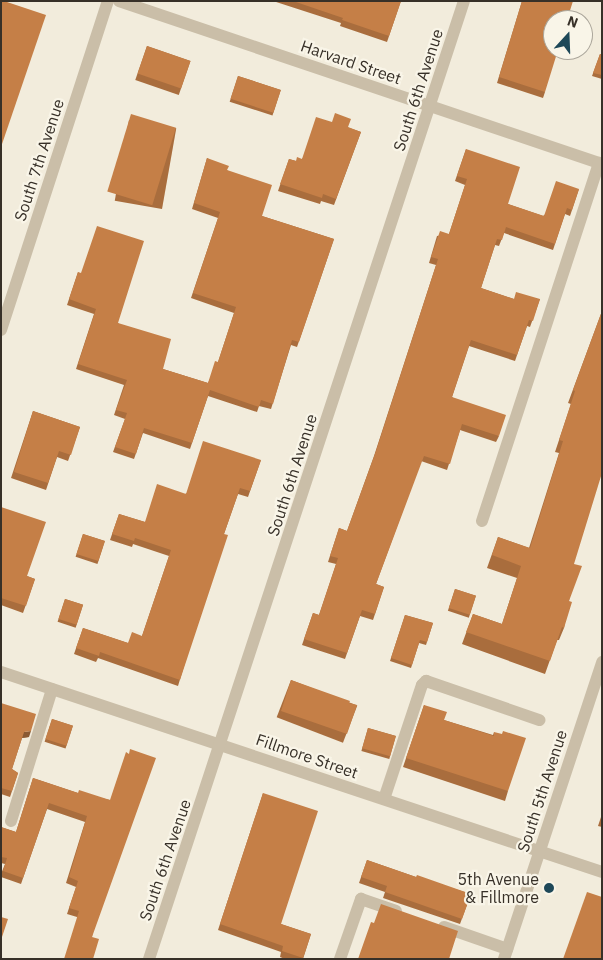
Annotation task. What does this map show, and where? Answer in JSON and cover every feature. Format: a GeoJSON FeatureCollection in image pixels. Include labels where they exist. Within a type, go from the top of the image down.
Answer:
{"type":"FeatureCollection","features":[{"type":"Feature","properties":{"kind":"street","name":"South 7th Avenue"},"geometry":{"type":"LineString","coordinates":[[1,330],[108,1]]}},
{"type":"Feature","properties":{"kind":"street","name":"Harvard Street"},"geometry":{"type":"LineString","coordinates":[[119,1],[600,164]]}},
{"type":"Feature","properties":{"kind":"street","name":"South 6th Avenue"},"geometry":{"type":"LineString","coordinates":[[149,959],[221,745],[464,1]]}},
{"type":"Feature","properties":{"kind":"street"},"geometry":{"type":"LineString","coordinates":[[482,521],[600,164]]}},
{"type":"Feature","properties":{"kind":"street","name":"South 5th Avenue"},"geometry":{"type":"LineString","coordinates":[[506,954],[602,662]]}},
{"type":"Feature","properties":{"kind":"street","name":"Fillmore Street"},"geometry":{"type":"LineString","coordinates":[[1,672],[602,872]]}},
{"type":"Feature","properties":{"kind":"street"},"geometry":{"type":"LineString","coordinates":[[384,800],[422,685],[426,682],[539,720]]}},
{"type":"Feature","properties":{"kind":"street"},"geometry":{"type":"LineString","coordinates":[[10,821],[52,689]]}},
{"type":"Feature","properties":{"kind":"street"},"geometry":{"type":"LineString","coordinates":[[340,959],[361,899],[406,914]]}},
{"type":"Feature","properties":{"kind":"street"},"geometry":{"type":"LineString","coordinates":[[433,923],[506,954]]}},
{"type":"Feature","properties":{"kind":"building"},"geometry":{"type":"Polygon","coordinates":[[[1,1],[46,15],[1,147],[1,1]]]}},
{"type":"Feature","properties":{"kind":"building"},"geometry":{"type":"Polygon","coordinates":[[[293,1],[401,1],[389,36],[293,1]]]}},
{"type":"Feature","properties":{"kind":"building"},"geometry":{"type":"Polygon","coordinates":[[[522,1],[573,1],[570,10],[543,10],[543,60],[555,60],[545,92],[499,77],[522,1]]]}},
{"type":"Feature","properties":{"kind":"building"},"geometry":{"type":"Polygon","coordinates":[[[147,46],[190,61],[181,88],[138,73],[147,46]]]}},
{"type":"Feature","properties":{"kind":"building"},"geometry":{"type":"Polygon","coordinates":[[[600,54],[602,55],[602,75],[593,73],[600,54]]]}},
{"type":"Feature","properties":{"kind":"building"},"geometry":{"type":"Polygon","coordinates":[[[238,76],[281,90],[273,113],[231,99],[238,76]]]}},
{"type":"Feature","properties":{"kind":"building"},"geometry":{"type":"Polygon","coordinates":[[[335,113],[351,119],[348,127],[361,132],[336,199],[323,194],[322,198],[280,184],[289,159],[296,161],[297,157],[302,159],[316,117],[332,122],[335,113]]]}},
{"type":"Feature","properties":{"kind":"building"},"geometry":{"type":"Polygon","coordinates":[[[131,114],[176,128],[152,205],[107,191],[131,114]]]}},
{"type":"Feature","properties":{"kind":"building"},"geometry":{"type":"Polygon","coordinates":[[[466,149],[520,167],[508,204],[544,216],[556,181],[579,189],[572,210],[567,208],[555,244],[506,227],[502,240],[497,239],[481,288],[514,299],[516,292],[540,299],[533,321],[529,320],[517,355],[471,340],[452,397],[506,415],[499,436],[462,424],[450,464],[424,456],[376,584],[384,587],[375,614],[362,610],[347,653],[304,639],[313,613],[319,615],[338,558],[330,556],[339,528],[347,531],[376,451],[438,259],[431,257],[440,231],[449,234],[467,179],[457,176],[466,149]]]}},
{"type":"Feature","properties":{"kind":"building"},"geometry":{"type":"Polygon","coordinates":[[[207,158],[229,166],[227,170],[272,185],[262,216],[334,239],[299,342],[292,340],[273,404],[261,400],[259,407],[210,390],[192,443],[144,428],[136,454],[115,447],[127,413],[116,410],[127,380],[78,364],[96,309],[69,299],[78,272],[81,273],[97,226],[144,241],[118,323],[171,339],[163,369],[208,383],[215,361],[218,362],[236,307],[193,293],[220,212],[194,203],[207,158]]]}},
{"type":"Feature","properties":{"kind":"building"},"geometry":{"type":"Polygon","coordinates":[[[602,311],[602,473],[574,564],[582,566],[569,601],[572,602],[564,628],[562,627],[550,661],[466,632],[473,614],[502,624],[521,566],[492,555],[498,537],[530,548],[563,441],[559,440],[575,391],[573,390],[602,311]]]}},
{"type":"Feature","properties":{"kind":"building"},"geometry":{"type":"Polygon","coordinates":[[[33,411],[80,427],[71,455],[59,451],[48,483],[14,472],[33,411]]]}},
{"type":"Feature","properties":{"kind":"building"},"geometry":{"type":"Polygon","coordinates":[[[203,441],[261,460],[250,491],[240,488],[224,534],[228,535],[180,680],[100,652],[99,656],[76,648],[83,628],[128,643],[132,632],[142,636],[171,550],[135,538],[134,541],[112,534],[119,514],[145,522],[157,484],[186,494],[203,441]]]}},
{"type":"Feature","properties":{"kind":"building"},"geometry":{"type":"Polygon","coordinates":[[[1,507],[46,522],[27,576],[35,579],[26,606],[1,598],[1,507]]]}},
{"type":"Feature","properties":{"kind":"building"},"geometry":{"type":"Polygon","coordinates":[[[83,534],[105,541],[98,561],[77,554],[83,534]]]}},
{"type":"Feature","properties":{"kind":"building"},"geometry":{"type":"Polygon","coordinates":[[[455,589],[476,596],[470,615],[449,608],[455,589]]]}},
{"type":"Feature","properties":{"kind":"building"},"geometry":{"type":"Polygon","coordinates":[[[65,599],[83,605],[77,625],[59,619],[65,599]]]}},
{"type":"Feature","properties":{"kind":"building"},"geometry":{"type":"Polygon","coordinates":[[[405,615],[433,623],[427,642],[420,640],[412,665],[391,658],[405,615]]]}},
{"type":"Feature","properties":{"kind":"building"},"geometry":{"type":"Polygon","coordinates":[[[291,680],[357,705],[347,734],[281,711],[291,680]]]}},
{"type":"Feature","properties":{"kind":"building"},"geometry":{"type":"Polygon","coordinates":[[[1,703],[36,714],[31,731],[24,732],[12,769],[18,773],[12,791],[1,788],[1,703]]]}},
{"type":"Feature","properties":{"kind":"building"},"geometry":{"type":"Polygon","coordinates":[[[424,705],[447,712],[444,720],[494,736],[494,732],[502,734],[503,731],[526,738],[508,791],[406,758],[424,705]]]}},
{"type":"Feature","properties":{"kind":"building"},"geometry":{"type":"Polygon","coordinates":[[[52,719],[73,726],[66,746],[46,739],[52,719]]]}},
{"type":"Feature","properties":{"kind":"building"},"geometry":{"type":"Polygon","coordinates":[[[368,728],[396,736],[390,756],[362,748],[368,728]]]}},
{"type":"Feature","properties":{"kind":"building"},"geometry":{"type":"Polygon","coordinates":[[[130,749],[156,758],[92,937],[99,939],[93,959],[64,959],[79,911],[69,908],[78,881],[69,877],[87,816],[49,803],[23,878],[3,871],[7,858],[1,857],[1,827],[16,832],[33,778],[78,793],[79,790],[110,800],[126,752],[129,754],[130,749]]]}},
{"type":"Feature","properties":{"kind":"building"},"geometry":{"type":"Polygon","coordinates":[[[263,793],[318,811],[281,924],[311,934],[303,958],[282,951],[283,946],[220,924],[263,793]]]}},
{"type":"Feature","properties":{"kind":"building"},"geometry":{"type":"Polygon","coordinates":[[[367,860],[471,894],[462,919],[385,892],[387,886],[361,877],[367,860]]]}},
{"type":"Feature","properties":{"kind":"building"},"geometry":{"type":"Polygon","coordinates":[[[587,892],[602,897],[602,959],[563,959],[587,892]]]}},
{"type":"Feature","properties":{"kind":"building"},"geometry":{"type":"Polygon","coordinates":[[[381,904],[458,931],[449,959],[358,959],[371,922],[374,923],[381,904]]]}},
{"type":"Feature","properties":{"kind":"building"},"geometry":{"type":"Polygon","coordinates":[[[1,917],[8,919],[1,940],[1,917]]]}},
{"type":"Feature","properties":{"kind":"place","name":"5th Avenue & Fillmore"},"geometry":{"type":"Point","coordinates":[549,888]}}]}
